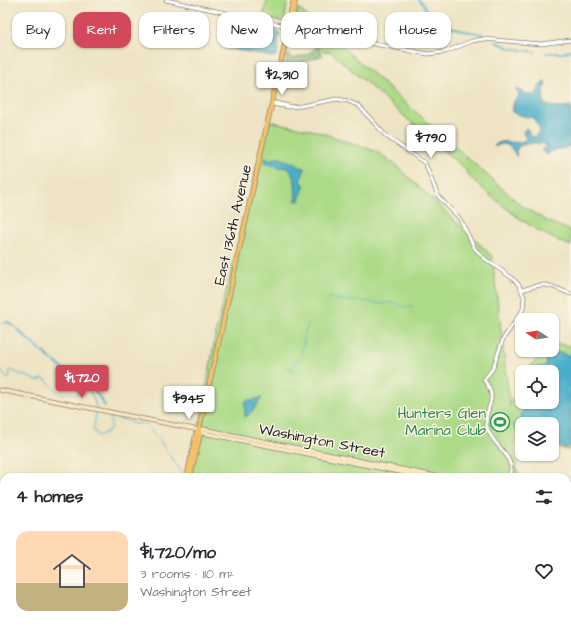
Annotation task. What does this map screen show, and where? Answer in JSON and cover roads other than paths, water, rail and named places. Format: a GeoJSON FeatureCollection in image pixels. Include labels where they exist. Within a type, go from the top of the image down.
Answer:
{"type":"FeatureCollection","features":[{"type":"Feature","properties":{"kind":"main road","name":"East 136th Avenue"},"geometry":{"type":"LineString","coordinates":[[293,12],[294,0]]}},
{"type":"Feature","properties":{"kind":"main road","name":"East 136th Avenue"},"geometry":{"type":"LineString","coordinates":[[190,473],[196,434],[199,430],[284,48]]}},
{"type":"Feature","properties":{"kind":"main road","name":"Washington Street"},"geometry":{"type":"LineString","coordinates":[[0,390],[420,473]]}},
{"type":"Feature","properties":{"kind":"main road","name":"Washington Street"},"geometry":{"type":"LineString","coordinates":[[199,430],[202,433],[405,473]]}},
{"type":"Feature","properties":{"kind":"main road","name":"East 136th Avenue"},"geometry":{"type":"LineString","coordinates":[[189,473],[191,467]]}},
{"type":"Feature","properties":{"kind":"street"},"geometry":{"type":"LineString","coordinates":[[166,0],[281,24]]}},
{"type":"Feature","properties":{"kind":"street"},"geometry":{"type":"LineString","coordinates":[[377,44],[428,54],[445,52],[472,41],[486,39],[541,44],[571,40]]}},
{"type":"Feature","properties":{"kind":"street"},"geometry":{"type":"LineString","coordinates":[[272,104],[292,107],[337,99],[353,103],[361,108],[386,136],[425,163],[438,196],[460,219],[475,249],[485,259],[515,280],[522,290],[524,301],[521,312],[505,335],[493,368],[484,380],[492,397],[486,421],[488,431],[507,455],[511,468],[510,473]]}},
{"type":"Feature","properties":{"kind":"street"},"geometry":{"type":"LineString","coordinates":[[522,290],[537,285],[546,285],[571,294]]}},
{"type":"Feature","properties":{"kind":"water"},"geometry":{"type":"Polygon","coordinates":[[[273,29],[280,33],[277,55],[273,57],[226,48],[273,48],[273,29]]]}},
{"type":"Feature","properties":{"kind":"water"},"geometry":{"type":"Polygon","coordinates":[[[545,82],[546,85],[543,94],[544,104],[554,107],[571,106],[569,146],[552,151],[547,155],[541,150],[546,147],[546,144],[532,143],[519,146],[516,151],[517,156],[510,147],[505,144],[495,147],[494,146],[500,142],[521,142],[526,139],[523,133],[527,128],[531,137],[537,135],[540,129],[533,118],[512,112],[514,101],[518,98],[519,93],[516,90],[517,88],[526,94],[534,95],[541,84],[545,82]]]}},
{"type":"Feature","properties":{"kind":"water"},"geometry":{"type":"Polygon","coordinates":[[[266,157],[269,159],[279,158],[290,162],[295,162],[298,166],[305,169],[300,181],[304,184],[304,186],[299,201],[296,201],[295,182],[291,171],[287,168],[278,167],[265,162],[266,157]]]}},
{"type":"Feature","properties":{"kind":"water"},"geometry":{"type":"Polygon","coordinates":[[[559,353],[569,356],[571,355],[571,445],[567,448],[559,446],[559,417],[521,417],[522,412],[525,409],[559,409],[559,365],[546,365],[547,358],[559,357],[559,353]]]}},
{"type":"Feature","properties":{"kind":"water"},"geometry":{"type":"Polygon","coordinates":[[[262,398],[252,411],[245,417],[245,402],[248,400],[252,401],[262,398]]]}},
{"type":"Feature","properties":{"kind":"waterway"},"geometry":{"type":"LineString","coordinates":[[419,0],[433,22],[437,25],[454,27],[486,36]]}},
{"type":"Feature","properties":{"kind":"waterway"},"geometry":{"type":"LineString","coordinates":[[496,42],[510,48],[535,52]]}},
{"type":"Feature","properties":{"kind":"waterway"},"geometry":{"type":"LineString","coordinates":[[546,53],[563,53],[571,50]]}},
{"type":"Feature","properties":{"kind":"waterway"},"geometry":{"type":"LineString","coordinates":[[329,298],[381,304],[393,303],[403,307],[412,306]]}},
{"type":"Feature","properties":{"kind":"waterway"},"geometry":{"type":"LineString","coordinates":[[292,369],[302,351],[309,321]]}},
{"type":"Feature","properties":{"kind":"waterway"},"geometry":{"type":"LineString","coordinates":[[4,323],[8,322],[15,327]]}},
{"type":"Feature","properties":{"kind":"waterway"},"geometry":{"type":"LineString","coordinates":[[17,329],[34,345]]}},
{"type":"Feature","properties":{"kind":"waterway"},"geometry":{"type":"LineString","coordinates":[[37,347],[53,361]]}},
{"type":"Feature","properties":{"kind":"waterway"},"geometry":{"type":"LineString","coordinates":[[55,362],[74,379],[90,383],[105,406]]}},
{"type":"Feature","properties":{"kind":"waterway"},"geometry":{"type":"LineString","coordinates":[[283,369],[291,368],[294,373]]}},
{"type":"Feature","properties":{"kind":"waterway"},"geometry":{"type":"LineString","coordinates":[[0,369],[7,379],[10,377],[9,372],[11,370],[37,381],[42,379],[46,380],[60,394],[68,393],[75,395],[78,394],[78,387],[84,386],[89,390],[95,402],[96,408]]}},
{"type":"Feature","properties":{"kind":"waterway"},"geometry":{"type":"LineString","coordinates":[[96,411],[93,429],[98,436],[111,428],[110,419],[112,417],[126,420],[134,424],[141,423],[147,425],[155,436],[159,438],[182,473]]}},
{"type":"Feature","properties":{"kind":"place","name":"Hunters Glen Marina Club"},"geometry":{"type":"Point","coordinates":[500,422]}}]}
